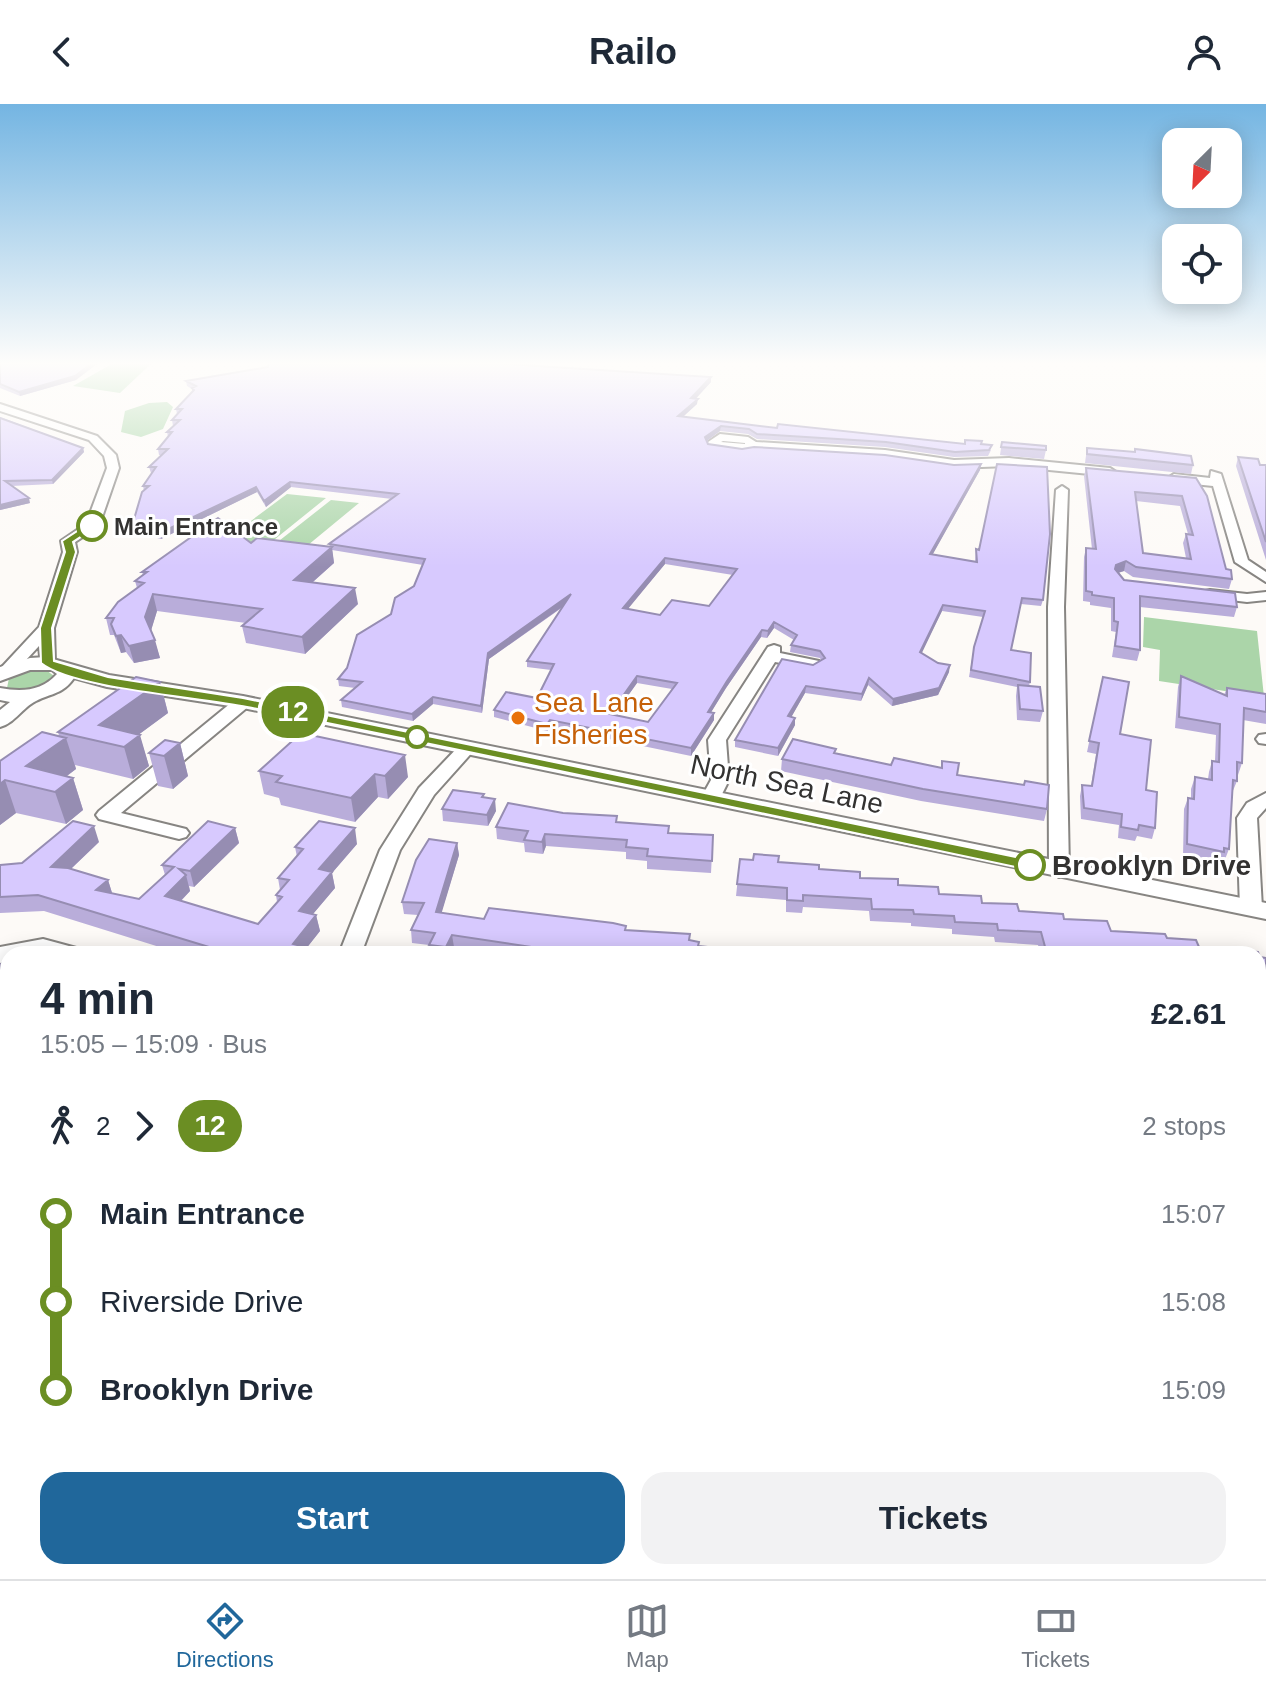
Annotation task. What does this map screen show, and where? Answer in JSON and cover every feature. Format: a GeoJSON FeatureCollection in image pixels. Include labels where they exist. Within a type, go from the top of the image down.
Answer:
{"type":"FeatureCollection","features":[{"type":"Feature","properties":{"kind":"street"},"geometry":{"type":"LineString","coordinates":[[3,673],[46,628],[70,552],[68,541],[92,526],[113,468],[110,455],[93,438],[69,430]]}},
{"type":"Feature","properties":{"kind":"street"},"geometry":{"type":"LineString","coordinates":[[753,445],[859,445],[954,464],[1009,462],[1123,473]]}},
{"type":"Feature","properties":{"kind":"street"},"geometry":{"type":"LineString","coordinates":[[1155,476],[1216,478],[1242,562],[1266,578]]}},
{"type":"Feature","properties":{"kind":"street"},"geometry":{"type":"LineString","coordinates":[[1059,871],[1061,798],[1056,607],[1062,490]]}},
{"type":"Feature","properties":{"kind":"street"},"geometry":{"type":"LineString","coordinates":[[1200,592],[1247,598],[1266,596]]}},
{"type":"Feature","properties":{"kind":"street"},"geometry":{"type":"LineString","coordinates":[[0,721],[38,694],[65,680],[56,666],[46,628]]}},
{"type":"Feature","properties":{"kind":"street"},"geometry":{"type":"LineString","coordinates":[[711,798],[720,780],[717,740],[772,653],[813,664]]}},
{"type":"Feature","properties":{"kind":"street"},"geometry":{"type":"LineString","coordinates":[[3,673],[27,664],[56,666]]}},
{"type":"Feature","properties":{"kind":"street","name":"North Sea Lane"},"geometry":{"type":"LineString","coordinates":[[56,666],[107,681],[243,702],[1258,910]]}},
{"type":"Feature","properties":{"kind":"street","name":"North Sea Lane"},"geometry":{"type":"LineString","coordinates":[[0,694],[38,694],[107,681]]}},
{"type":"Feature","properties":{"kind":"street"},"geometry":{"type":"LineString","coordinates":[[179,833],[106,815],[243,702]]}},
{"type":"Feature","properties":{"kind":"street"},"geometry":{"type":"LineString","coordinates":[[353,946],[390,850],[426,792],[467,748]]}},
{"type":"Feature","properties":{"kind":"street"},"geometry":{"type":"LineString","coordinates":[[1258,910],[1247,818],[1254,807],[1266,799]]}},
{"type":"Feature","properties":{"kind":"green space"},"geometry":{"type":"Polygon","coordinates":[[[121,430],[161,430],[141,437],[121,430]]]}},
{"type":"Feature","properties":{"kind":"green space"},"geometry":{"type":"Polygon","coordinates":[[[287,494],[326,498],[264,548],[224,541],[287,494]]]}},
{"type":"Feature","properties":{"kind":"green space"},"geometry":{"type":"Polygon","coordinates":[[[331,500],[359,503],[302,550],[270,548],[331,500]]]}},
{"type":"Feature","properties":{"kind":"green space"},"geometry":{"type":"Polygon","coordinates":[[[1144,617],[1257,631],[1264,697],[1159,681],[1160,650],[1143,647],[1144,617]]]}},
{"type":"Feature","properties":{"kind":"green space"},"geometry":{"type":"Polygon","coordinates":[[[27,670],[46,670],[54,676],[45,685],[32,690],[7,688],[9,678],[27,670]]]}},
{"type":"Feature","properties":{"kind":"building"},"geometry":{"type":"Polygon","coordinates":[[[0,430],[33,430],[83,448],[52,480],[5,481],[29,498],[0,505],[0,430]]]}},
{"type":"Feature","properties":{"kind":"building"},"geometry":{"type":"Polygon","coordinates":[[[715,430],[705,437],[708,444],[742,449],[754,447],[885,455],[954,465],[981,464],[930,554],[977,562],[976,549],[979,550],[997,464],[1047,467],[1050,534],[1043,600],[1022,598],[1011,650],[1031,653],[1030,682],[971,670],[985,611],[943,605],[920,652],[938,663],[950,665],[939,688],[893,699],[869,678],[862,694],[806,686],[788,716],[795,718],[778,748],[735,740],[782,659],[813,665],[825,658],[820,651],[791,645],[797,635],[774,622],[768,631],[762,630],[727,681],[708,712],[714,713],[691,748],[550,720],[547,724],[494,710],[506,692],[537,698],[554,664],[527,661],[571,594],[488,653],[481,706],[433,697],[412,714],[341,700],[362,682],[338,679],[347,668],[357,635],[391,614],[395,598],[414,586],[425,559],[329,544],[398,494],[290,482],[264,501],[256,487],[160,533],[132,526],[142,492],[149,486],[143,486],[156,467],[149,467],[168,449],[158,449],[172,432],[167,432],[715,430]],[[665,558],[623,608],[660,615],[672,600],[709,606],[737,569],[665,558]],[[637,676],[610,714],[648,722],[677,683],[637,676]]]}},
{"type":"Feature","properties":{"kind":"building"},"geometry":{"type":"Polygon","coordinates":[[[750,430],[833,430],[965,444],[965,440],[982,441],[981,444],[992,445],[989,450],[955,452],[886,442],[757,434],[750,430]]]}},
{"type":"Feature","properties":{"kind":"building"},"geometry":{"type":"Polygon","coordinates":[[[1002,442],[1046,446],[1046,450],[1001,447],[1002,442]]]}},
{"type":"Feature","properties":{"kind":"building"},"geometry":{"type":"Polygon","coordinates":[[[1087,448],[1135,452],[1135,449],[1191,456],[1193,465],[1087,454],[1087,448]]]}},
{"type":"Feature","properties":{"kind":"building"},"geometry":{"type":"Polygon","coordinates":[[[1238,457],[1258,459],[1260,465],[1266,465],[1266,542],[1238,457]]]}},
{"type":"Feature","properties":{"kind":"building"},"geometry":{"type":"Polygon","coordinates":[[[1086,468],[1196,478],[1207,496],[1226,569],[1231,570],[1232,579],[1136,567],[1126,561],[1116,565],[1115,569],[1124,580],[1235,593],[1237,607],[1140,596],[1140,650],[1115,646],[1118,622],[1114,621],[1114,598],[1092,595],[1092,592],[1086,591],[1086,548],[1096,549],[1086,468]],[[1135,492],[1143,553],[1191,559],[1186,534],[1193,535],[1182,496],[1135,492]]]}},
{"type":"Feature","properties":{"kind":"building"},"geometry":{"type":"Polygon","coordinates":[[[218,518],[251,543],[257,538],[332,547],[294,580],[355,588],[302,637],[242,626],[262,609],[153,594],[145,617],[155,640],[129,646],[121,635],[116,636],[111,624],[114,618],[106,618],[118,602],[144,583],[135,581],[147,572],[142,572],[218,518]]]}},
{"type":"Feature","properties":{"kind":"building"},"geometry":{"type":"Polygon","coordinates":[[[1181,676],[1227,696],[1227,688],[1266,694],[1266,712],[1244,708],[1242,763],[1237,762],[1237,781],[1233,780],[1229,849],[1224,848],[1224,852],[1187,844],[1188,798],[1194,799],[1195,777],[1212,780],[1212,761],[1219,762],[1220,724],[1179,717],[1181,676]]]}},
{"type":"Feature","properties":{"kind":"building"},"geometry":{"type":"Polygon","coordinates":[[[136,677],[160,682],[99,725],[140,735],[124,747],[58,732],[136,677]]]}},
{"type":"Feature","properties":{"kind":"building"},"geometry":{"type":"Polygon","coordinates":[[[1103,677],[1129,682],[1120,734],[1151,740],[1146,790],[1157,792],[1155,828],[1139,825],[1138,830],[1121,827],[1122,814],[1084,808],[1082,785],[1092,786],[1099,743],[1089,741],[1103,677]]]}},
{"type":"Feature","properties":{"kind":"building"},"geometry":{"type":"Polygon","coordinates":[[[1018,685],[1040,687],[1043,711],[1020,709],[1018,685]]]}},
{"type":"Feature","properties":{"kind":"building"},"geometry":{"type":"Polygon","coordinates":[[[42,732],[66,738],[26,766],[73,778],[55,792],[5,780],[0,784],[0,761],[42,732]]]}},
{"type":"Feature","properties":{"kind":"building"},"geometry":{"type":"Polygon","coordinates":[[[301,733],[405,755],[385,776],[375,774],[351,798],[276,782],[282,776],[259,771],[301,733]]]}},
{"type":"Feature","properties":{"kind":"building"},"geometry":{"type":"Polygon","coordinates":[[[793,739],[836,749],[834,753],[891,765],[894,758],[942,768],[942,761],[959,763],[957,775],[1024,785],[1025,781],[1049,785],[1047,809],[923,789],[782,759],[793,739]]]}},
{"type":"Feature","properties":{"kind":"building"},"geometry":{"type":"Polygon","coordinates":[[[165,740],[180,743],[164,756],[149,753],[165,740]]]}},
{"type":"Feature","properties":{"kind":"building"},"geometry":{"type":"Polygon","coordinates":[[[453,790],[484,794],[482,797],[495,799],[487,815],[442,809],[453,790]]]}},
{"type":"Feature","properties":{"kind":"building"},"geometry":{"type":"Polygon","coordinates":[[[508,803],[563,813],[617,816],[616,822],[669,826],[668,833],[713,835],[712,861],[647,856],[648,849],[626,847],[627,840],[545,834],[542,842],[524,840],[528,831],[496,827],[508,803]]]}},
{"type":"Feature","properties":{"kind":"building"},"geometry":{"type":"Polygon","coordinates":[[[73,821],[94,826],[51,867],[68,868],[108,880],[96,890],[139,899],[174,867],[162,865],[208,821],[235,828],[190,871],[179,869],[186,875],[165,896],[258,924],[282,897],[276,895],[289,880],[278,878],[303,849],[295,847],[319,821],[355,828],[319,869],[332,872],[299,911],[316,915],[293,944],[301,946],[206,946],[38,895],[0,897],[0,865],[22,863],[73,821]]]}},
{"type":"Feature","properties":{"kind":"building"},"geometry":{"type":"Polygon","coordinates":[[[429,839],[457,843],[436,912],[484,919],[489,908],[613,923],[626,926],[625,930],[690,934],[689,940],[699,942],[698,946],[525,946],[452,935],[446,946],[429,945],[435,933],[411,930],[424,903],[402,902],[416,860],[429,839]]]}},
{"type":"Feature","properties":{"kind":"building"},"geometry":{"type":"Polygon","coordinates":[[[754,854],[779,856],[778,862],[860,872],[860,878],[898,879],[898,885],[938,887],[939,894],[981,896],[982,903],[1017,904],[1019,911],[1063,914],[1064,919],[1107,921],[1111,931],[1165,934],[1167,938],[1196,940],[1199,946],[1045,946],[1041,932],[998,930],[997,924],[955,922],[954,916],[914,914],[913,910],[872,909],[871,899],[803,895],[803,901],[787,900],[787,888],[737,884],[740,859],[753,860],[754,854]]]}},
{"type":"Feature","properties":{"kind":"bus line","name":"12"},"geometry":{"type":"LineString","coordinates":[[92,526],[68,541],[70,552],[46,628],[47,663],[107,681],[243,702],[1030,865]]}},
{"type":"Feature","properties":{"kind":"place","name":"Main Entrance"},"geometry":{"type":"Point","coordinates":[92,526]}},
{"type":"Feature","properties":{"kind":"place","name":"Sea Lane Fisheries"},"geometry":{"type":"Point","coordinates":[518,718]}},
{"type":"Feature","properties":{"kind":"place","name":"Brooklyn Drive"},"geometry":{"type":"Point","coordinates":[1030,865]}}]}
